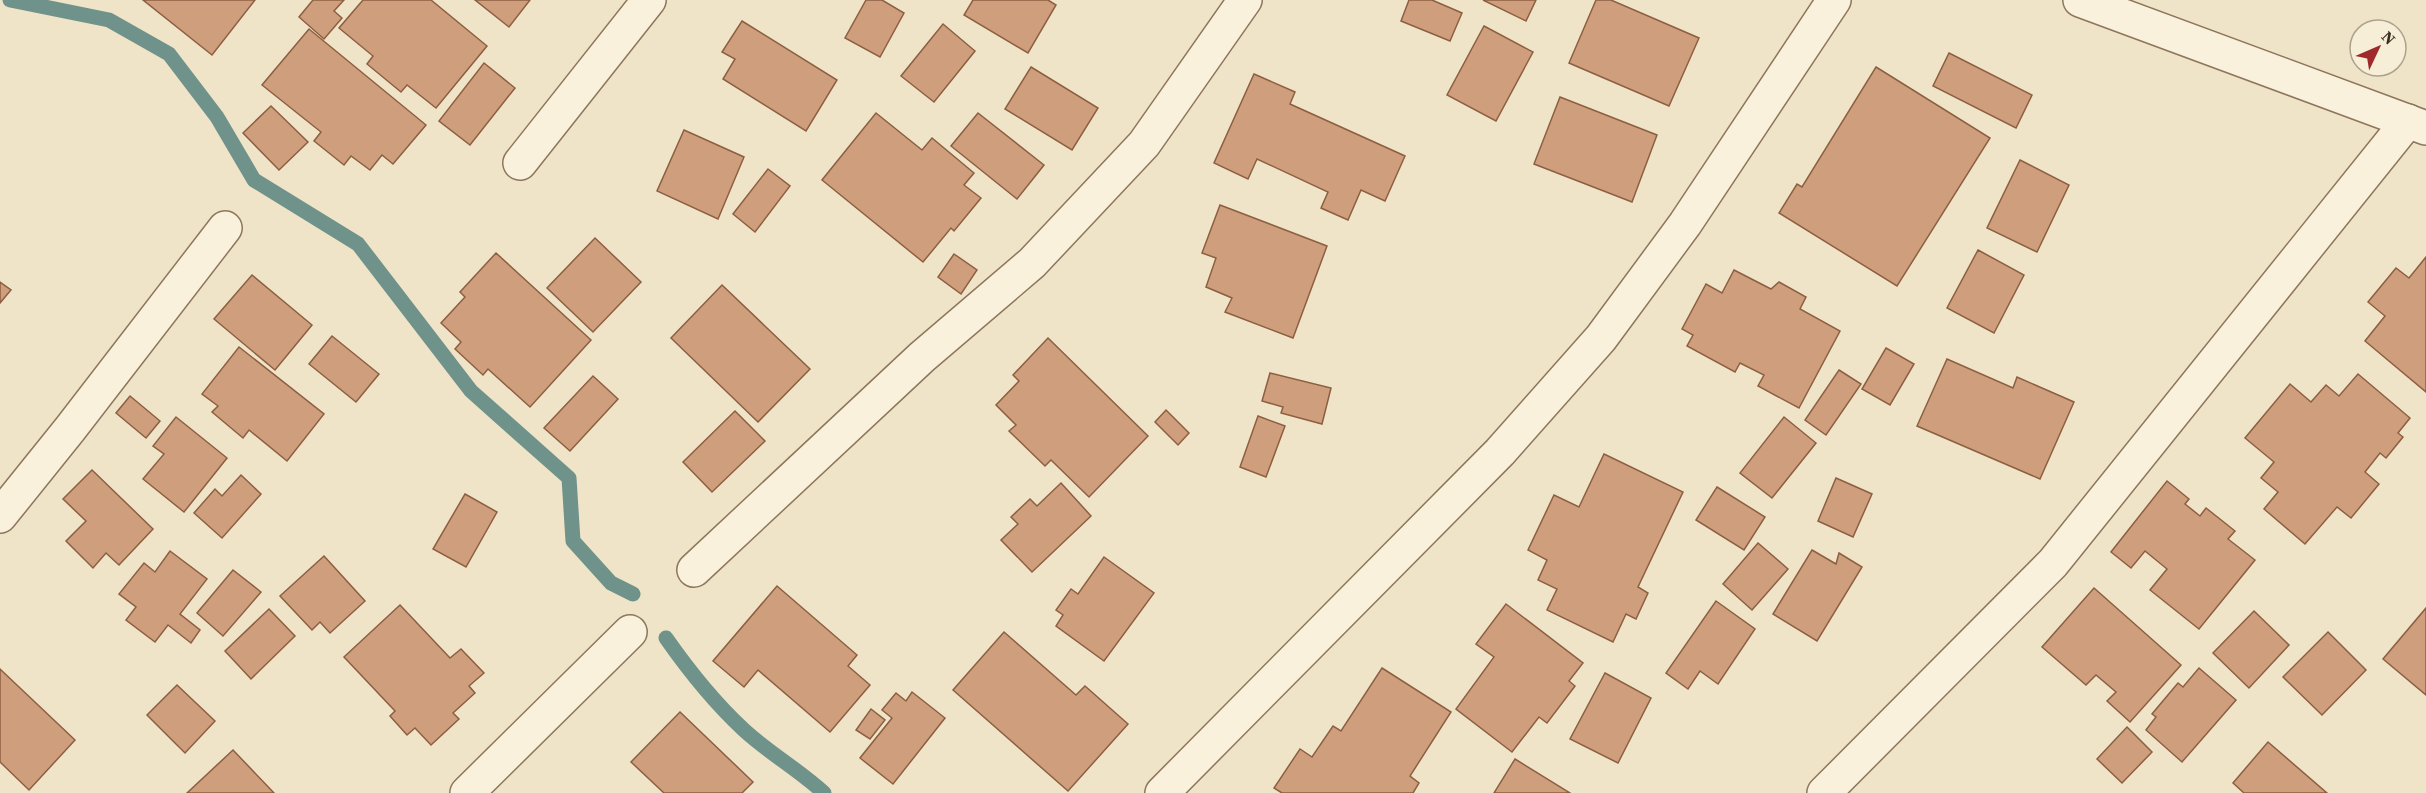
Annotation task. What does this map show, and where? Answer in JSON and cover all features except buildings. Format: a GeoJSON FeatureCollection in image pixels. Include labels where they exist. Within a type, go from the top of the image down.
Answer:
{"type":"FeatureCollection","features":[{"type":"Feature","properties":{"kind":"street"},"geometry":{"type":"LineString","coordinates":[[520,163],[649,0]]}},
{"type":"Feature","properties":{"kind":"street"},"geometry":{"type":"LineString","coordinates":[[694,570],[922,357],[1032,263],[1144,144],[1245,0]]}},
{"type":"Feature","properties":{"kind":"street"},"geometry":{"type":"LineString","coordinates":[[1162,793],[1500,452],[1601,338],[1685,224],[1834,0]]}},
{"type":"Feature","properties":{"kind":"street"},"geometry":{"type":"LineString","coordinates":[[1824,793],[2053,563],[2417,125],[2080,0]]}},
{"type":"Feature","properties":{"kind":"street"},"geometry":{"type":"LineString","coordinates":[[0,516],[225,228]]}},
{"type":"Feature","properties":{"kind":"street"},"geometry":{"type":"LineString","coordinates":[[467,793],[630,632]]}},
{"type":"Feature","properties":{"kind":"waterway"},"geometry":{"type":"LineString","coordinates":[[10,0],[109,20],[169,54],[217,117],[254,180],[358,244],[471,391],[569,478],[573,541],[611,583],[633,594]]}},
{"type":"Feature","properties":{"kind":"waterway"},"geometry":{"type":"LineString","coordinates":[[666,638],[683,662],[734,720],[824,793]]}}]}
